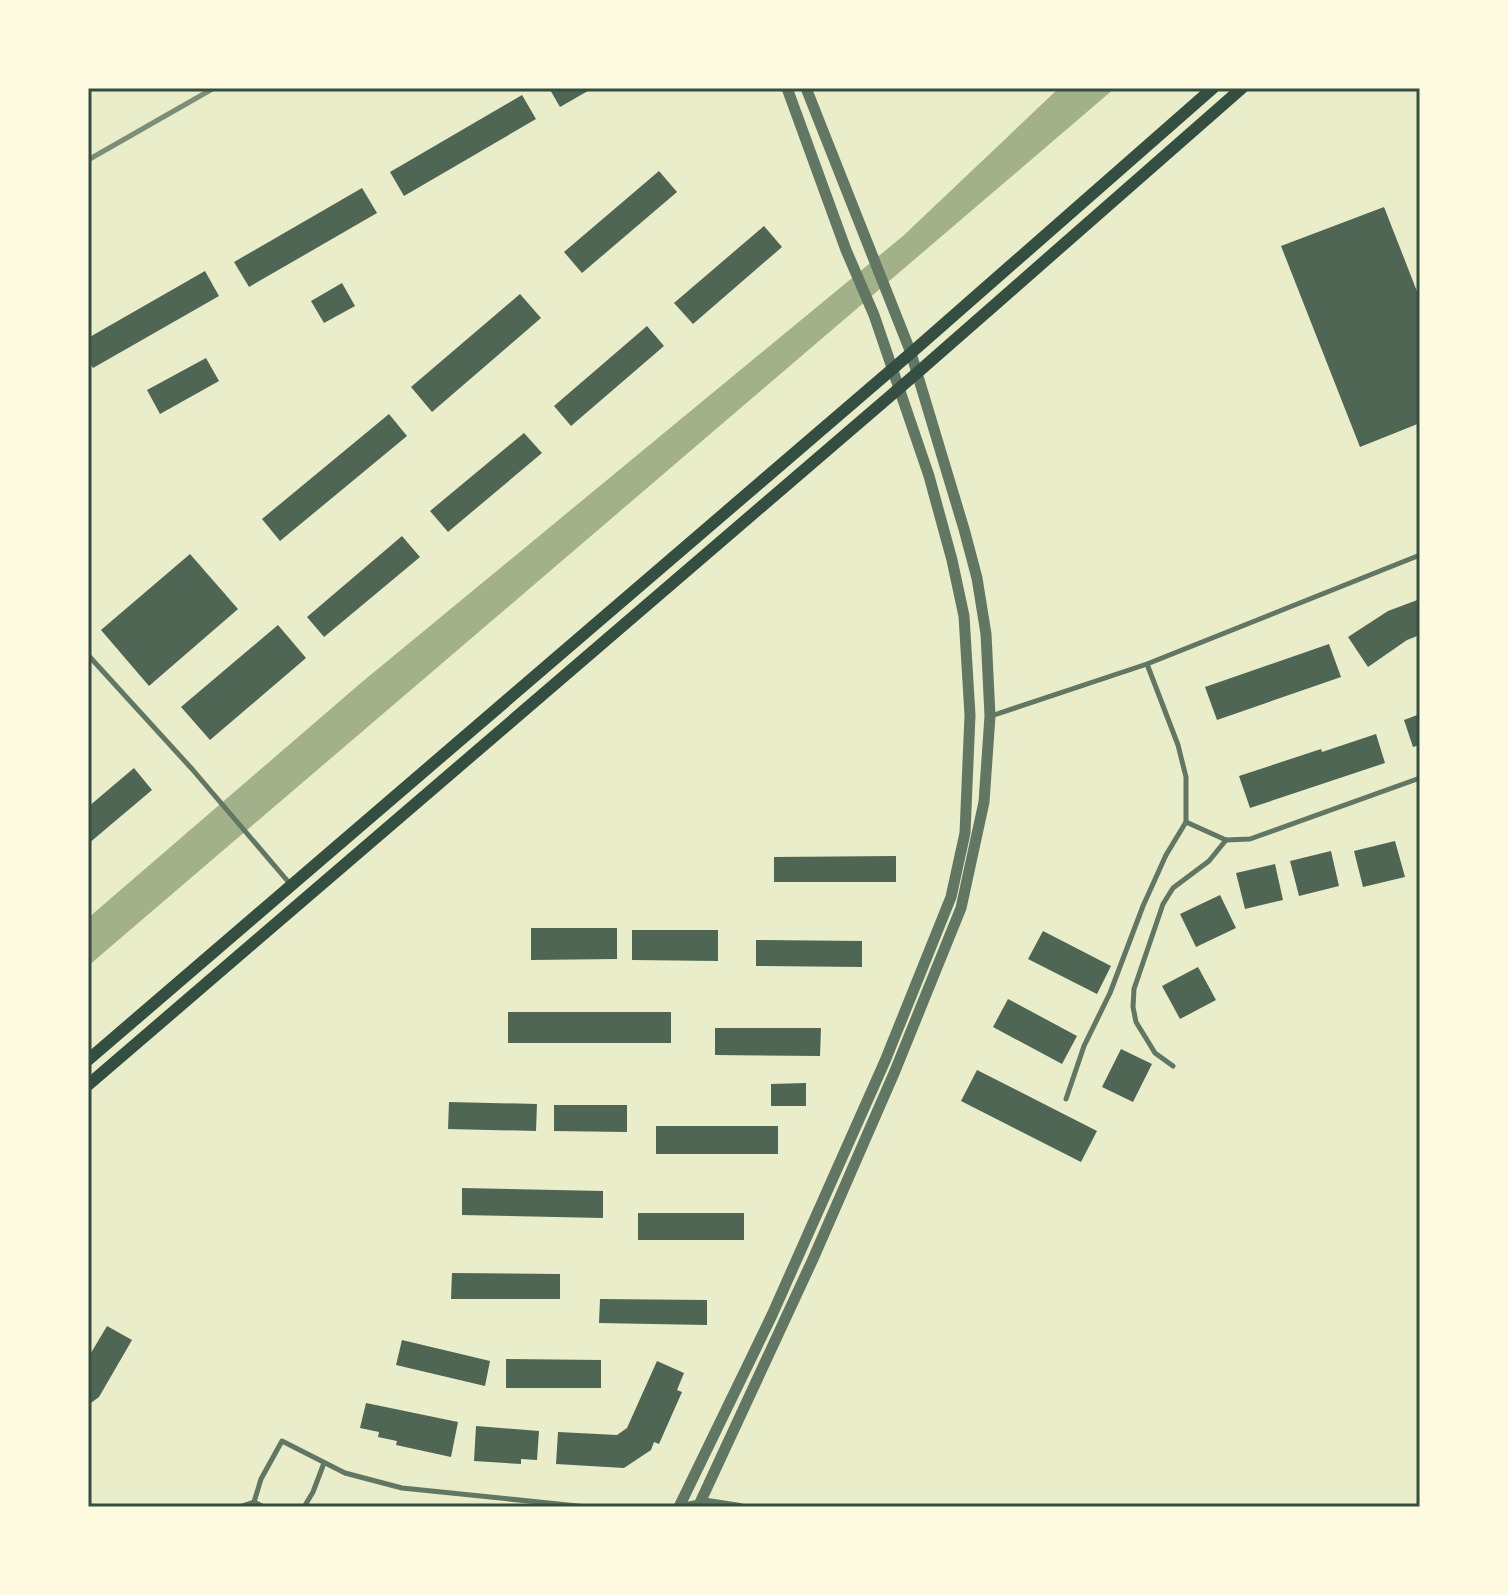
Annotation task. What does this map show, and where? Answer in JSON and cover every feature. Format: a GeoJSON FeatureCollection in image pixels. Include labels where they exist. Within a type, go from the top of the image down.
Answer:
{"type":"FeatureCollection","features":[{"type":"Feature","properties":{"kind":"main road"},"geometry":{"type":"LineString","coordinates":[[88,1060],[911,353],[1213,88]]}},
{"type":"Feature","properties":{"kind":"main road"},"geometry":{"type":"LineString","coordinates":[[88,1085],[917,373],[1242,88]]}},
{"type":"Feature","properties":{"kind":"street"},"geometry":{"type":"LineString","coordinates":[[677,1507],[772,1315],[854,1134],[951,897],[965,833],[970,715],[964,616],[929,476],[787,88]]}},
{"type":"Feature","properties":{"kind":"street"},"geometry":{"type":"LineString","coordinates":[[740,1507],[700,1504],[813,1259],[895,1071],[961,908],[984,802],[990,716],[986,634],[977,578],[917,373],[806,88]]}},
{"type":"Feature","properties":{"kind":"lane"},"geometry":{"type":"LineString","coordinates":[[990,716],[1147,664],[1420,555]]}},
{"type":"Feature","properties":{"kind":"lane"},"geometry":{"type":"LineString","coordinates":[[88,655],[291,886]]}},
{"type":"Feature","properties":{"kind":"lane"},"geometry":{"type":"LineString","coordinates":[[1066,1099],[1084,1046],[1110,993],[1143,906],[1166,855],[1186,822],[1186,777],[1178,745],[1147,664]]}},
{"type":"Feature","properties":{"kind":"lane"},"geometry":{"type":"LineString","coordinates":[[1186,822],[1226,840],[1250,839],[1420,778]]}},
{"type":"Feature","properties":{"kind":"lane"},"geometry":{"type":"LineString","coordinates":[[1173,1066],[1155,1053],[1136,1022],[1134,989],[1163,904],[1173,888],[1209,861],[1226,840]]}},
{"type":"Feature","properties":{"kind":"lane"},"geometry":{"type":"LineString","coordinates":[[254,1502],[261,1479],[282,1441],[345,1473],[402,1488],[587,1507]]}},
{"type":"Feature","properties":{"kind":"lane"},"geometry":{"type":"LineString","coordinates":[[304,1507],[324,1463]]}},
{"type":"Feature","properties":{"kind":"lane"},"geometry":{"type":"LineString","coordinates":[[239,1507],[254,1502],[264,1507]]}},
{"type":"Feature","properties":{"kind":"lane"},"geometry":{"type":"LineString","coordinates":[[677,1507],[700,1504]]}},
{"type":"Feature","properties":{"kind":"shaded area"},"geometry":{"type":"Polygon","coordinates":[[[1059,88],[1115,88],[88,966],[88,918],[362,682],[903,236],[1059,88]]]}},
{"type":"Feature","properties":{"kind":"building"},"geometry":{"type":"Polygon","coordinates":[[[549,88],[593,88],[560,107],[549,88]]]}},
{"type":"Feature","properties":{"kind":"building"},"geometry":{"type":"Polygon","coordinates":[[[522,95],[536,119],[404,196],[390,172],[522,95]]]}},
{"type":"Feature","properties":{"kind":"building"},"geometry":{"type":"Polygon","coordinates":[[[659,171],[677,192],[582,273],[564,252],[659,171]]]}},
{"type":"Feature","properties":{"kind":"building"},"geometry":{"type":"Polygon","coordinates":[[[362,188],[377,213],[249,287],[234,262],[362,188]]]}},
{"type":"Feature","properties":{"kind":"building"},"geometry":{"type":"Polygon","coordinates":[[[1384,207],[1420,299],[1420,423],[1360,447],[1281,246],[1384,207]]]}},
{"type":"Feature","properties":{"kind":"building"},"geometry":{"type":"Polygon","coordinates":[[[764,226],[782,247],[693,324],[674,303],[764,226]]]}},
{"type":"Feature","properties":{"kind":"building"},"geometry":{"type":"Polygon","coordinates":[[[205,271],[219,296],[93,368],[88,360],[88,338],[205,271]]]}},
{"type":"Feature","properties":{"kind":"building"},"geometry":{"type":"Polygon","coordinates":[[[342,283],[355,306],[324,323],[311,301],[342,283]]]}},
{"type":"Feature","properties":{"kind":"building"},"geometry":{"type":"Polygon","coordinates":[[[520,294],[541,318],[432,412],[411,387],[520,294]]]}},
{"type":"Feature","properties":{"kind":"building"},"geometry":{"type":"Polygon","coordinates":[[[647,326],[664,346],[571,426],[554,406],[647,326]]]}},
{"type":"Feature","properties":{"kind":"building"},"geometry":{"type":"Polygon","coordinates":[[[206,358],[219,381],[160,414],[147,390],[206,358]]]}},
{"type":"Feature","properties":{"kind":"building"},"geometry":{"type":"Polygon","coordinates":[[[389,414],[407,436],[280,541],[262,519],[389,414]]]}},
{"type":"Feature","properties":{"kind":"building"},"geometry":{"type":"Polygon","coordinates":[[[524,433],[542,453],[448,532],[430,511],[524,433]]]}},
{"type":"Feature","properties":{"kind":"building"},"geometry":{"type":"Polygon","coordinates":[[[402,536],[420,557],[324,637],[307,617],[402,536]]]}},
{"type":"Feature","properties":{"kind":"building"},"geometry":{"type":"Polygon","coordinates":[[[190,554],[238,609],[149,686],[101,630],[190,554]]]}},
{"type":"Feature","properties":{"kind":"building"},"geometry":{"type":"Polygon","coordinates":[[[1420,599],[1420,635],[1407,640],[1368,667],[1348,637],[1388,611],[1420,599]]]}},
{"type":"Feature","properties":{"kind":"building"},"geometry":{"type":"Polygon","coordinates":[[[278,625],[306,658],[210,740],[181,707],[278,625]]]}},
{"type":"Feature","properties":{"kind":"building"},"geometry":{"type":"Polygon","coordinates":[[[1329,644],[1341,677],[1217,720],[1205,687],[1329,644]]]}},
{"type":"Feature","properties":{"kind":"building"},"geometry":{"type":"Polygon","coordinates":[[[1420,714],[1420,745],[1413,747],[1404,720],[1420,714]]]}},
{"type":"Feature","properties":{"kind":"building"},"geometry":{"type":"Polygon","coordinates":[[[1376,734],[1385,763],[1250,808],[1239,776],[1376,734]]]}},
{"type":"Feature","properties":{"kind":"building"},"geometry":{"type":"Polygon","coordinates":[[[134,768],[152,790],[88,844],[88,807],[134,768]]]}},
{"type":"Feature","properties":{"kind":"building"},"geometry":{"type":"Polygon","coordinates":[[[1395,841],[1405,877],[1363,887],[1354,851],[1395,841]]]}},
{"type":"Feature","properties":{"kind":"building"},"geometry":{"type":"Polygon","coordinates":[[[1331,851],[1339,886],[1299,896],[1290,861],[1331,851]]]}},
{"type":"Feature","properties":{"kind":"building"},"geometry":{"type":"Polygon","coordinates":[[[896,856],[896,882],[774,882],[774,857],[896,856]]]}},
{"type":"Feature","properties":{"kind":"building"},"geometry":{"type":"Polygon","coordinates":[[[1275,864],[1283,900],[1245,909],[1236,873],[1275,864]]]}},
{"type":"Feature","properties":{"kind":"building"},"geometry":{"type":"Polygon","coordinates":[[[1220,895],[1236,928],[1196,947],[1180,914],[1220,895]]]}},
{"type":"Feature","properties":{"kind":"building"},"geometry":{"type":"Polygon","coordinates":[[[531,928],[617,928],[617,959],[531,960],[531,928]]]}},
{"type":"Feature","properties":{"kind":"building"},"geometry":{"type":"Polygon","coordinates":[[[632,930],[718,930],[718,961],[632,960],[632,930]]]}},
{"type":"Feature","properties":{"kind":"building"},"geometry":{"type":"Polygon","coordinates":[[[1043,931],[1111,966],[1097,994],[1028,959],[1043,931]]]}},
{"type":"Feature","properties":{"kind":"building"},"geometry":{"type":"Polygon","coordinates":[[[756,940],[862,941],[862,967],[756,966],[756,940]]]}},
{"type":"Feature","properties":{"kind":"building"},"geometry":{"type":"Polygon","coordinates":[[[1198,967],[1216,1000],[1180,1019],[1162,986],[1198,967]]]}},
{"type":"Feature","properties":{"kind":"building"},"geometry":{"type":"Polygon","coordinates":[[[1008,999],[1077,1036],[1062,1064],[993,1027],[1008,999]]]}},
{"type":"Feature","properties":{"kind":"building"},"geometry":{"type":"Polygon","coordinates":[[[508,1012],[671,1012],[671,1043],[508,1043],[508,1012]]]}},
{"type":"Feature","properties":{"kind":"building"},"geometry":{"type":"Polygon","coordinates":[[[715,1028],[821,1028],[820,1056],[715,1055],[715,1028]]]}},
{"type":"Feature","properties":{"kind":"building"},"geometry":{"type":"Polygon","coordinates":[[[1121,1049],[1152,1064],[1133,1102],[1102,1087],[1121,1049]]]}},
{"type":"Feature","properties":{"kind":"building"},"geometry":{"type":"Polygon","coordinates":[[[977,1070],[1097,1131],[1081,1162],[961,1101],[977,1070]]]}},
{"type":"Feature","properties":{"kind":"building"},"geometry":{"type":"Polygon","coordinates":[[[806,1083],[806,1106],[771,1106],[771,1084],[806,1083]]]}},
{"type":"Feature","properties":{"kind":"building"},"geometry":{"type":"Polygon","coordinates":[[[449,1102],[537,1104],[536,1131],[448,1129],[449,1102]]]}},
{"type":"Feature","properties":{"kind":"building"},"geometry":{"type":"Polygon","coordinates":[[[554,1105],[627,1105],[627,1132],[554,1131],[554,1105]]]}},
{"type":"Feature","properties":{"kind":"building"},"geometry":{"type":"Polygon","coordinates":[[[656,1126],[778,1126],[778,1154],[656,1154],[656,1126]]]}},
{"type":"Feature","properties":{"kind":"building"},"geometry":{"type":"Polygon","coordinates":[[[462,1188],[603,1191],[603,1218],[462,1215],[462,1188]]]}},
{"type":"Feature","properties":{"kind":"building"},"geometry":{"type":"Polygon","coordinates":[[[638,1213],[744,1213],[744,1240],[638,1240],[638,1213]]]}},
{"type":"Feature","properties":{"kind":"building"},"geometry":{"type":"Polygon","coordinates":[[[452,1273],[560,1274],[560,1299],[451,1299],[452,1273]]]}},
{"type":"Feature","properties":{"kind":"building"},"geometry":{"type":"Polygon","coordinates":[[[600,1299],[707,1300],[707,1325],[599,1323],[600,1299]]]}},
{"type":"Feature","properties":{"kind":"building"},"geometry":{"type":"Polygon","coordinates":[[[107,1326],[132,1340],[99,1397],[88,1405],[88,1358],[107,1326]]]}},
{"type":"Feature","properties":{"kind":"building"},"geometry":{"type":"Polygon","coordinates":[[[402,1340],[490,1361],[485,1386],[396,1365],[402,1340]]]}},
{"type":"Feature","properties":{"kind":"building"},"geometry":{"type":"Polygon","coordinates":[[[506,1359],[601,1360],[601,1388],[506,1388],[506,1359]]]}},
{"type":"Feature","properties":{"kind":"building"},"geometry":{"type":"Polygon","coordinates":[[[657,1361],[684,1373],[677,1390],[682,1392],[659,1444],[654,1442],[651,1450],[624,1468],[556,1464],[558,1432],[617,1435],[627,1428],[657,1361]]]}},
{"type":"Feature","properties":{"kind":"building"},"geometry":{"type":"Polygon","coordinates":[[[366,1403],[458,1422],[451,1457],[396,1445],[397,1441],[378,1437],[379,1432],[360,1428],[366,1403]]]}},
{"type":"Feature","properties":{"kind":"building"},"geometry":{"type":"Polygon","coordinates":[[[476,1426],[539,1431],[537,1460],[521,1459],[521,1464],[474,1461],[476,1426]]]}},
{"type":"Feature","properties":{"kind":"railway"},"geometry":{"type":"LineString","coordinates":[[88,160],[214,88]]}}]}
